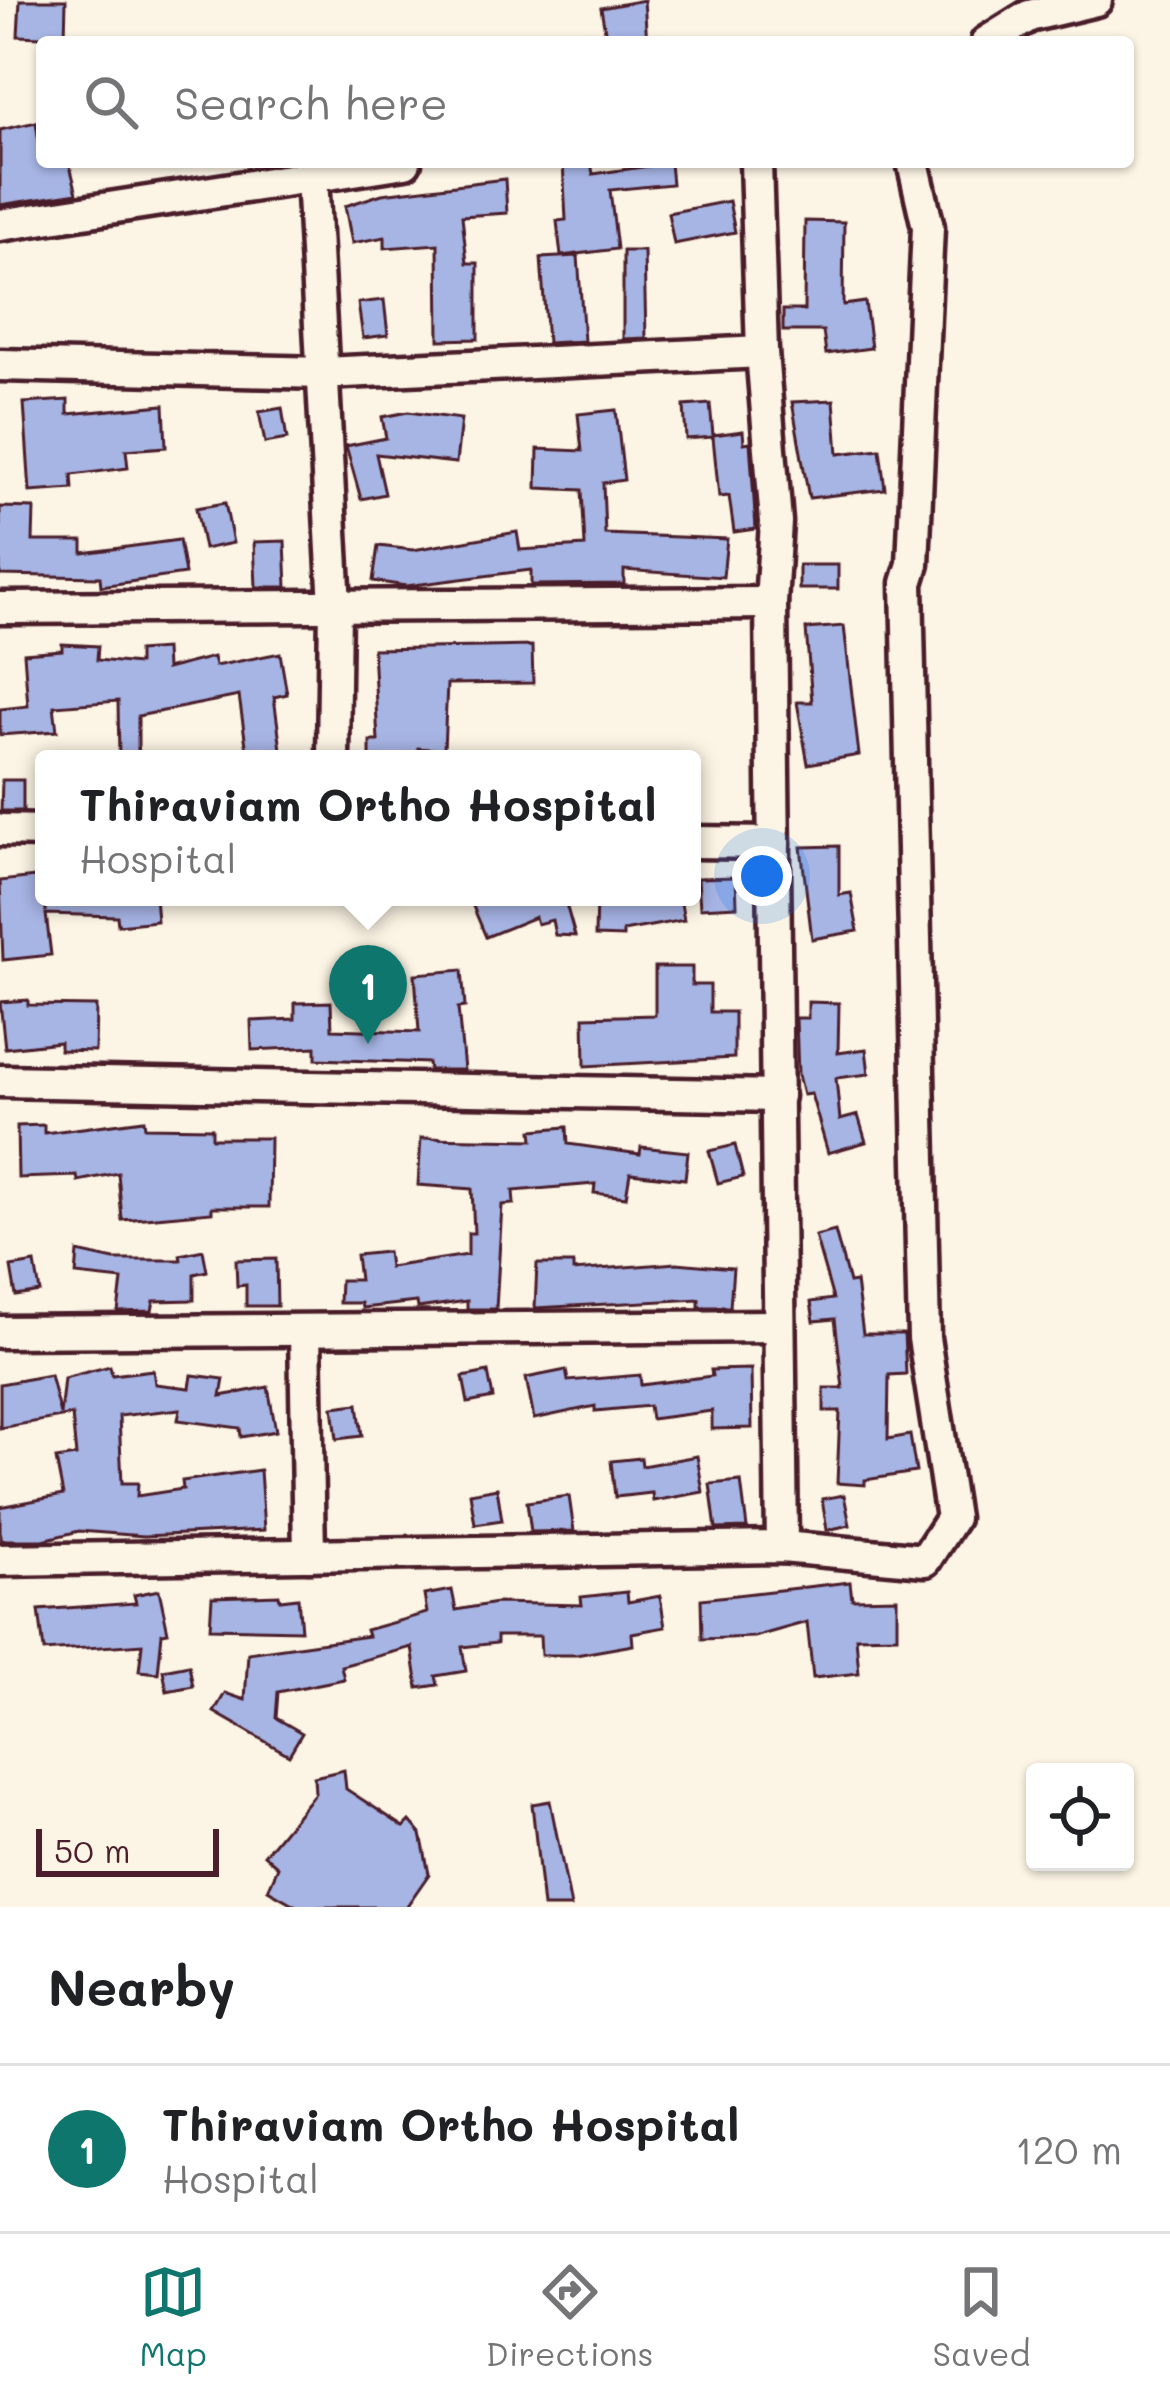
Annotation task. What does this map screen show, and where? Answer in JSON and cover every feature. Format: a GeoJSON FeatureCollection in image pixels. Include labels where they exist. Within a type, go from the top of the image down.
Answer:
{"type":"FeatureCollection","features":[{"type":"Feature","properties":{"kind":"street"},"geometry":{"type":"LineString","coordinates":[[997,36],[1029,16],[1096,0]]}},
{"type":"Feature","properties":{"kind":"street"},"geometry":{"type":"LineString","coordinates":[[0,225],[365,168]]}},
{"type":"Feature","properties":{"kind":"street"},"geometry":{"type":"LineString","coordinates":[[756,168],[762,352],[776,521],[771,603],[782,1547]]}},
{"type":"Feature","properties":{"kind":"street"},"geometry":{"type":"LineString","coordinates":[[0,1560],[782,1547],[925,1560],[952,1518],[924,1338],[907,583],[913,564],[928,227],[914,168]]}},
{"type":"Feature","properties":{"kind":"street"},"geometry":{"type":"LineString","coordinates":[[312,176],[335,606],[333,750]]}},
{"type":"Feature","properties":{"kind":"street"},"geometry":{"type":"LineString","coordinates":[[0,365],[324,373],[762,352]]}},
{"type":"Feature","properties":{"kind":"street"},"geometry":{"type":"LineString","coordinates":[[0,608],[771,603]]}},
{"type":"Feature","properties":{"kind":"street"},"geometry":{"type":"LineString","coordinates":[[0,830],[35,831]]}},
{"type":"Feature","properties":{"kind":"street"},"geometry":{"type":"LineString","coordinates":[[701,842],[774,843]]}},
{"type":"Feature","properties":{"kind":"street"},"geometry":{"type":"LineString","coordinates":[[0,1081],[778,1096]]}},
{"type":"Feature","properties":{"kind":"street"},"geometry":{"type":"LineString","coordinates":[[0,1332],[779,1326]]}},
{"type":"Feature","properties":{"kind":"street"},"geometry":{"type":"LineString","coordinates":[[305,1332],[309,1555]]}},
{"type":"Feature","properties":{"kind":"building"},"geometry":{"type":"Polygon","coordinates":[[[20,0],[66,0],[65,36],[18,36],[20,0]]]}},
{"type":"Feature","properties":{"kind":"building"},"geometry":{"type":"Polygon","coordinates":[[[644,0],[647,36],[606,36],[601,8],[644,0]]]}},
{"type":"Feature","properties":{"kind":"building"},"geometry":{"type":"Polygon","coordinates":[[[36,122],[36,168],[71,168],[77,193],[0,205],[0,130],[36,122]]]}},
{"type":"Feature","properties":{"kind":"building"},"geometry":{"type":"Polygon","coordinates":[[[563,168],[592,168],[593,174],[670,168],[672,184],[610,190],[617,249],[561,256],[557,221],[566,220],[563,168]]]}},
{"type":"Feature","properties":{"kind":"building"},"geometry":{"type":"Polygon","coordinates":[[[505,179],[507,213],[462,216],[467,263],[478,263],[478,339],[439,340],[438,244],[385,248],[385,237],[352,243],[345,206],[382,194],[505,179]]]}},
{"type":"Feature","properties":{"kind":"building"},"geometry":{"type":"Polygon","coordinates":[[[729,201],[735,232],[674,244],[668,213],[729,201]]]}},
{"type":"Feature","properties":{"kind":"building"},"geometry":{"type":"Polygon","coordinates":[[[805,221],[844,222],[843,305],[865,302],[871,348],[826,354],[823,331],[783,331],[783,310],[804,310],[805,221]]]}},
{"type":"Feature","properties":{"kind":"building"},"geometry":{"type":"Polygon","coordinates":[[[623,251],[644,251],[646,338],[623,339],[623,251]]]}},
{"type":"Feature","properties":{"kind":"building"},"geometry":{"type":"Polygon","coordinates":[[[578,256],[584,341],[547,343],[541,258],[578,256]]]}},
{"type":"Feature","properties":{"kind":"building"},"geometry":{"type":"Polygon","coordinates":[[[384,300],[388,335],[363,338],[358,303],[384,300]]]}},
{"type":"Feature","properties":{"kind":"building"},"geometry":{"type":"Polygon","coordinates":[[[68,400],[68,414],[164,405],[166,447],[126,450],[128,468],[72,475],[73,489],[30,492],[24,403],[68,400]]]}},
{"type":"Feature","properties":{"kind":"building"},"geometry":{"type":"Polygon","coordinates":[[[834,400],[838,454],[880,449],[885,489],[809,498],[792,402],[834,400]]]}},
{"type":"Feature","properties":{"kind":"building"},"geometry":{"type":"Polygon","coordinates":[[[710,404],[713,435],[743,431],[744,443],[750,442],[756,529],[734,532],[729,496],[719,497],[713,437],[686,439],[684,406],[710,404]]]}},
{"type":"Feature","properties":{"kind":"building"},"geometry":{"type":"Polygon","coordinates":[[[282,408],[287,439],[265,443],[259,412],[282,408]]]}},
{"type":"Feature","properties":{"kind":"building"},"geometry":{"type":"Polygon","coordinates":[[[616,410],[624,480],[603,483],[605,534],[727,539],[723,577],[624,570],[624,584],[531,585],[531,570],[406,586],[373,581],[378,546],[413,550],[517,532],[520,550],[585,546],[582,490],[537,488],[538,449],[582,451],[578,414],[616,410]]]}},
{"type":"Feature","properties":{"kind":"building"},"geometry":{"type":"Polygon","coordinates":[[[408,412],[461,419],[456,463],[376,454],[385,494],[361,499],[346,446],[386,438],[382,417],[408,412]]]}},
{"type":"Feature","properties":{"kind":"building"},"geometry":{"type":"Polygon","coordinates":[[[225,503],[233,543],[204,549],[196,508],[225,503]]]}},
{"type":"Feature","properties":{"kind":"building"},"geometry":{"type":"Polygon","coordinates":[[[0,507],[34,508],[33,541],[83,541],[83,553],[179,540],[185,574],[101,586],[100,577],[0,575],[0,507]]]}},
{"type":"Feature","properties":{"kind":"building"},"geometry":{"type":"Polygon","coordinates":[[[285,541],[287,587],[256,587],[254,542],[285,541]]]}},
{"type":"Feature","properties":{"kind":"building"},"geometry":{"type":"Polygon","coordinates":[[[799,565],[838,565],[838,589],[799,589],[799,565]]]}},
{"type":"Feature","properties":{"kind":"building"},"geometry":{"type":"Polygon","coordinates":[[[844,626],[859,755],[808,764],[797,702],[812,702],[806,629],[844,626]]]}},
{"type":"Feature","properties":{"kind":"building"},"geometry":{"type":"Polygon","coordinates":[[[62,644],[98,646],[97,660],[138,664],[138,651],[165,649],[166,669],[213,657],[215,666],[280,653],[287,694],[274,697],[281,750],[247,750],[239,696],[138,716],[138,750],[119,750],[118,701],[54,706],[57,731],[0,735],[0,709],[28,706],[24,653],[62,650],[62,644]]]}},
{"type":"Feature","properties":{"kind":"building"},"geometry":{"type":"Polygon","coordinates":[[[532,646],[533,683],[447,684],[444,750],[370,750],[370,741],[378,741],[373,649],[532,646]]]}},
{"type":"Feature","properties":{"kind":"building"},"geometry":{"type":"Polygon","coordinates":[[[2,780],[23,780],[23,811],[1,811],[2,780]]]}},
{"type":"Feature","properties":{"kind":"building"},"geometry":{"type":"Polygon","coordinates":[[[839,846],[839,895],[851,893],[858,931],[812,939],[801,847],[839,846]]]}},
{"type":"Feature","properties":{"kind":"building"},"geometry":{"type":"Polygon","coordinates":[[[35,877],[35,906],[46,906],[46,912],[46,906],[156,906],[157,921],[118,925],[117,916],[46,914],[51,955],[3,960],[0,881],[35,877]]]}},
{"type":"Feature","properties":{"kind":"building"},"geometry":{"type":"Polygon","coordinates":[[[736,877],[737,906],[700,908],[701,878],[736,877]]]}},
{"type":"Feature","properties":{"kind":"building"},"geometry":{"type":"Polygon","coordinates":[[[473,906],[567,906],[575,936],[555,935],[552,920],[537,924],[535,917],[486,937],[473,906]]]}},
{"type":"Feature","properties":{"kind":"building"},"geometry":{"type":"Polygon","coordinates":[[[596,906],[682,906],[684,920],[623,931],[623,937],[595,936],[596,906]]]}},
{"type":"Feature","properties":{"kind":"building"},"geometry":{"type":"Polygon","coordinates":[[[655,967],[692,967],[692,985],[710,985],[710,1012],[734,1012],[734,1058],[585,1066],[584,1017],[655,1015],[655,967]]]}},
{"type":"Feature","properties":{"kind":"building"},"geometry":{"type":"Polygon","coordinates":[[[462,970],[465,1007],[458,1008],[464,1070],[429,1070],[428,1063],[316,1059],[316,1047],[252,1050],[251,1021],[295,1019],[295,1003],[331,1002],[332,1029],[419,1032],[415,974],[462,970]]]}},
{"type":"Feature","properties":{"kind":"building"},"geometry":{"type":"Polygon","coordinates":[[[28,1000],[28,1005],[96,1006],[95,1051],[60,1050],[60,1042],[5,1048],[0,1002],[28,1000]]]}},
{"type":"Feature","properties":{"kind":"building"},"geometry":{"type":"Polygon","coordinates":[[[808,1002],[839,1003],[838,1053],[866,1049],[869,1074],[836,1078],[840,1120],[858,1115],[866,1142],[828,1153],[811,1094],[803,1095],[798,1075],[796,1018],[808,1018],[808,1002]]]}},
{"type":"Feature","properties":{"kind":"building"},"geometry":{"type":"Polygon","coordinates":[[[144,1120],[145,1127],[212,1128],[212,1138],[270,1138],[269,1207],[212,1207],[212,1212],[122,1220],[118,1173],[78,1181],[77,1176],[18,1178],[17,1126],[44,1125],[44,1133],[144,1120]]]}},
{"type":"Feature","properties":{"kind":"building"},"geometry":{"type":"Polygon","coordinates":[[[567,1127],[568,1144],[640,1154],[641,1147],[688,1152],[685,1179],[630,1173],[626,1197],[594,1193],[595,1184],[513,1191],[514,1204],[502,1205],[496,1309],[467,1309],[467,1301],[418,1308],[417,1302],[362,1308],[361,1303],[339,1303],[340,1280],[359,1280],[356,1255],[387,1252],[389,1267],[468,1255],[468,1233],[474,1233],[472,1189],[418,1185],[421,1138],[533,1140],[532,1130],[567,1127]]]}},
{"type":"Feature","properties":{"kind":"building"},"geometry":{"type":"Polygon","coordinates":[[[735,1145],[743,1177],[718,1183],[709,1151],[735,1145]]]}},
{"type":"Feature","properties":{"kind":"building"},"geometry":{"type":"Polygon","coordinates":[[[835,1231],[849,1283],[856,1282],[863,1334],[904,1334],[906,1374],[889,1375],[888,1439],[910,1435],[916,1472],[865,1480],[865,1485],[837,1483],[840,1411],[824,1411],[824,1388],[843,1388],[835,1319],[814,1321],[811,1302],[833,1299],[815,1236],[835,1231]]]}},
{"type":"Feature","properties":{"kind":"building"},"geometry":{"type":"Polygon","coordinates":[[[203,1250],[207,1271],[194,1274],[194,1300],[154,1301],[152,1311],[118,1312],[122,1280],[76,1275],[78,1252],[114,1260],[181,1260],[180,1255],[203,1250]]]}},
{"type":"Feature","properties":{"kind":"building"},"geometry":{"type":"Polygon","coordinates":[[[276,1259],[277,1306],[246,1306],[246,1285],[237,1286],[236,1260],[276,1259]]]}},
{"type":"Feature","properties":{"kind":"building"},"geometry":{"type":"Polygon","coordinates":[[[35,1263],[40,1292],[16,1296],[11,1267],[35,1263]]]}},
{"type":"Feature","properties":{"kind":"building"},"geometry":{"type":"Polygon","coordinates":[[[677,1263],[733,1268],[730,1307],[699,1307],[699,1299],[535,1308],[537,1264],[573,1264],[573,1271],[677,1263]]]}},
{"type":"Feature","properties":{"kind":"building"},"geometry":{"type":"Polygon","coordinates":[[[110,1366],[112,1375],[153,1370],[155,1384],[190,1388],[192,1375],[224,1379],[221,1396],[268,1387],[276,1431],[241,1437],[240,1428],[178,1420],[180,1409],[119,1416],[122,1483],[138,1483],[137,1496],[183,1489],[182,1481],[260,1470],[264,1530],[144,1536],[79,1531],[43,1540],[0,1540],[0,1507],[63,1495],[56,1459],[76,1456],[72,1415],[0,1428],[0,1384],[50,1375],[60,1415],[64,1378],[110,1366]]]}},
{"type":"Feature","properties":{"kind":"building"},"geometry":{"type":"Polygon","coordinates":[[[751,1369],[752,1428],[712,1429],[712,1411],[651,1419],[649,1406],[595,1411],[595,1406],[534,1419],[526,1378],[566,1370],[568,1381],[640,1375],[641,1385],[712,1376],[711,1370],[751,1369]]]}},
{"type":"Feature","properties":{"kind":"building"},"geometry":{"type":"Polygon","coordinates":[[[488,1372],[493,1398],[468,1403],[463,1377],[488,1372]]]}},
{"type":"Feature","properties":{"kind":"building"},"geometry":{"type":"Polygon","coordinates":[[[358,1404],[362,1436],[337,1439],[333,1407],[358,1404]]]}},
{"type":"Feature","properties":{"kind":"building"},"geometry":{"type":"Polygon","coordinates":[[[697,1456],[703,1492],[653,1501],[652,1493],[615,1497],[611,1461],[641,1458],[642,1466],[697,1456]]]}},
{"type":"Feature","properties":{"kind":"building"},"geometry":{"type":"Polygon","coordinates":[[[741,1481],[747,1528],[716,1529],[710,1484],[741,1481]]]}},
{"type":"Feature","properties":{"kind":"building"},"geometry":{"type":"Polygon","coordinates":[[[497,1488],[502,1520],[475,1524],[470,1493],[497,1488]]]}},
{"type":"Feature","properties":{"kind":"building"},"geometry":{"type":"Polygon","coordinates":[[[844,1495],[850,1525],[827,1530],[822,1499],[844,1495]]]}},
{"type":"Feature","properties":{"kind":"building"},"geometry":{"type":"Polygon","coordinates":[[[569,1496],[574,1531],[531,1532],[527,1502],[569,1496]]]}},
{"type":"Feature","properties":{"kind":"building"},"geometry":{"type":"Polygon","coordinates":[[[850,1582],[852,1599],[897,1598],[897,1636],[856,1637],[859,1673],[813,1678],[807,1622],[754,1637],[702,1639],[701,1599],[850,1582]]]}},
{"type":"Feature","properties":{"kind":"building"},"geometry":{"type":"Polygon","coordinates":[[[159,1590],[168,1632],[162,1633],[158,1673],[139,1671],[142,1644],[44,1651],[39,1610],[136,1603],[134,1595],[159,1590]]]}},
{"type":"Feature","properties":{"kind":"building"},"geometry":{"type":"Polygon","coordinates":[[[452,1590],[456,1610],[496,1603],[582,1605],[581,1597],[627,1592],[628,1602],[660,1596],[665,1627],[632,1633],[633,1645],[576,1655],[541,1655],[540,1636],[497,1636],[497,1643],[462,1647],[466,1671],[436,1676],[438,1685],[418,1688],[412,1647],[341,1666],[344,1679],[278,1692],[276,1718],[302,1733],[289,1755],[214,1712],[225,1693],[245,1700],[248,1653],[368,1636],[366,1630],[427,1613],[424,1595],[452,1590]]]}},
{"type":"Feature","properties":{"kind":"building"},"geometry":{"type":"Polygon","coordinates":[[[279,1595],[280,1600],[298,1598],[301,1630],[210,1628],[212,1597],[279,1595]]]}},
{"type":"Feature","properties":{"kind":"building"},"geometry":{"type":"Polygon","coordinates":[[[189,1665],[193,1686],[167,1691],[163,1670],[189,1665]]]}},
{"type":"Feature","properties":{"kind":"building"},"geometry":{"type":"Polygon","coordinates":[[[344,1770],[346,1789],[404,1827],[410,1821],[421,1834],[429,1874],[406,1907],[298,1907],[268,1890],[278,1867],[264,1855],[315,1793],[314,1777],[344,1770]]]}},
{"type":"Feature","properties":{"kind":"building"},"geometry":{"type":"Polygon","coordinates":[[[550,1801],[571,1907],[543,1907],[532,1804],[550,1801]]]}},
{"type":"Feature","properties":{"kind":"place","name":"Thiraviam Ortho Hospital"},"geometry":{"type":"Point","coordinates":[368,1044]}}]}
